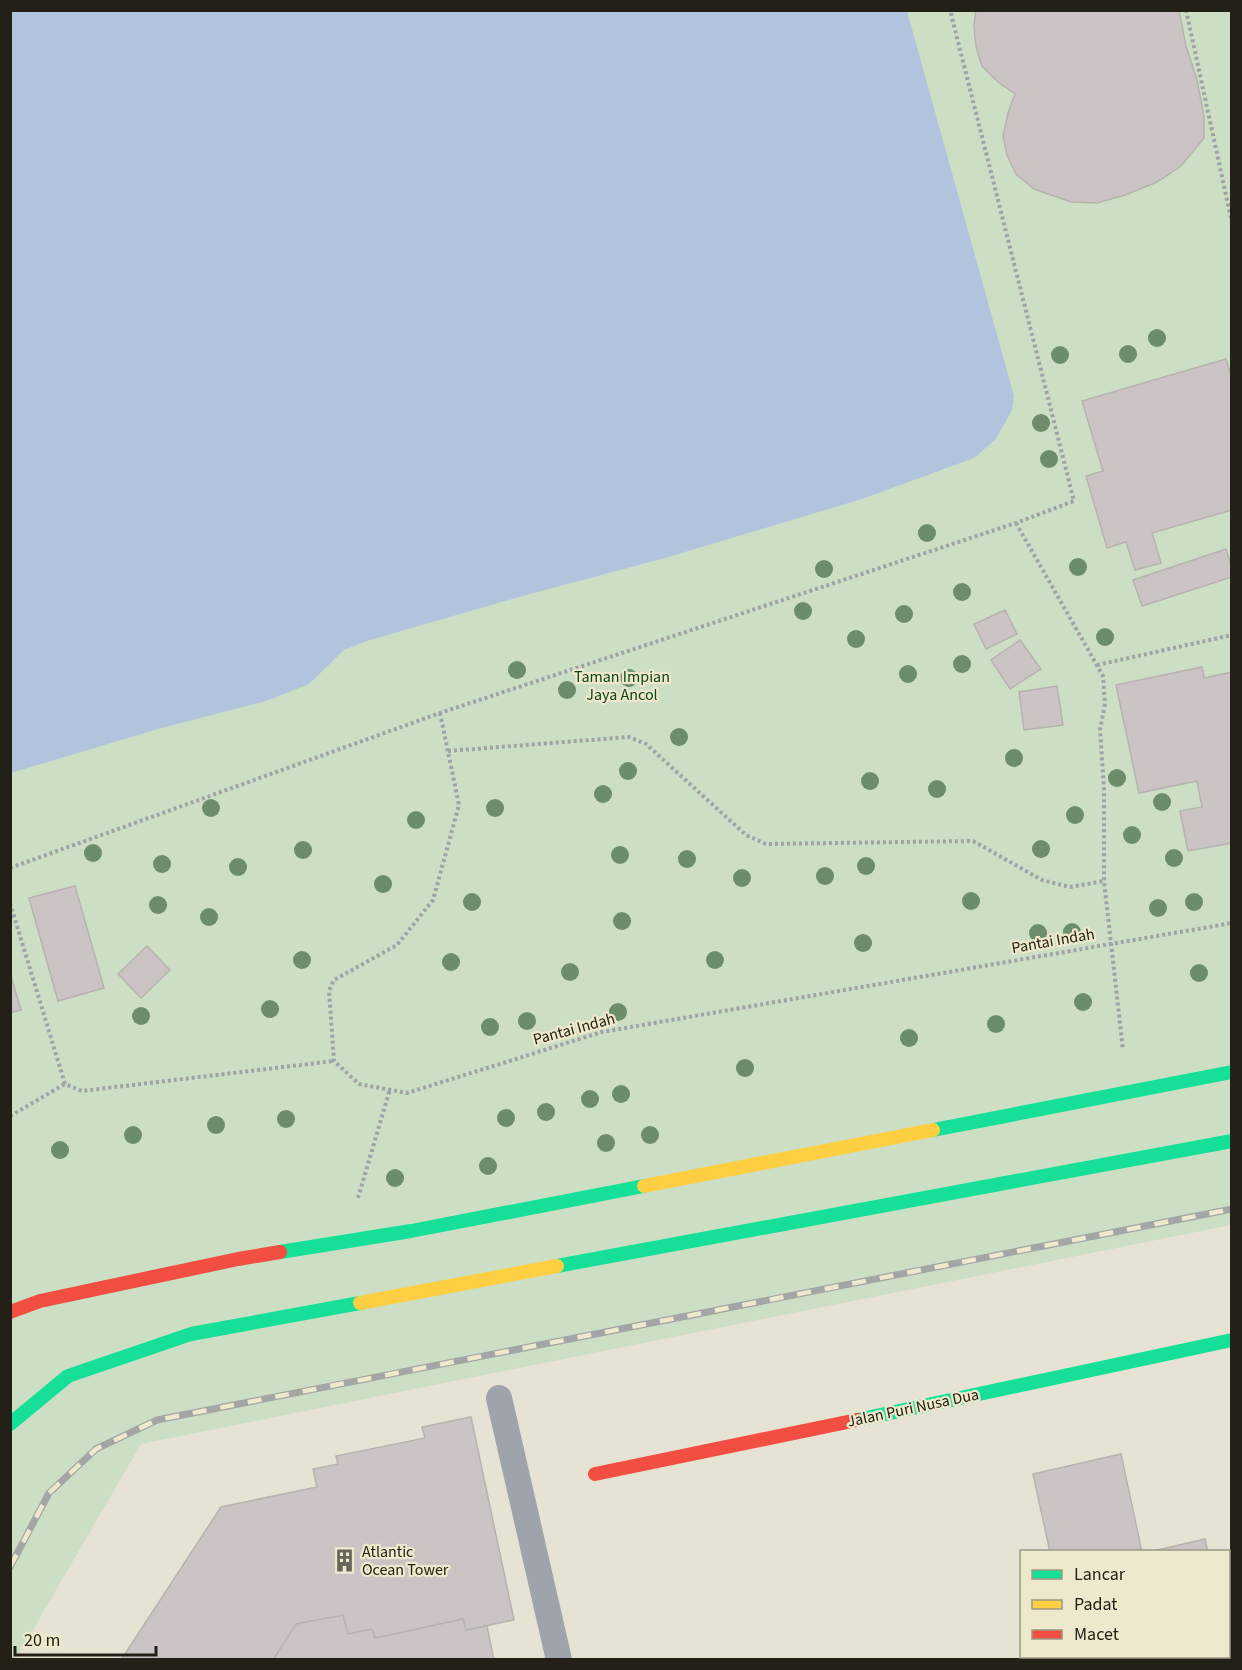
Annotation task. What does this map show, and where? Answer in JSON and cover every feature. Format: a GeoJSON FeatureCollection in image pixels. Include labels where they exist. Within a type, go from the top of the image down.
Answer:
{"type":"FeatureCollection","features":[{"type":"Feature","properties":{"kind":"street"},"geometry":{"type":"LineString","coordinates":[[10,1312],[40,1301],[238,1258],[411,1231],[546,1206],[1232,1072]]}},
{"type":"Feature","properties":{"kind":"street"},"geometry":{"type":"LineString","coordinates":[[10,1424],[68,1376],[191,1335],[1232,1141]]}},
{"type":"Feature","properties":{"kind":"street","name":"Jalan Puri Nusa Dua"},"geometry":{"type":"LineString","coordinates":[[595,1474],[1232,1340]]}},
{"type":"Feature","properties":{"kind":"lane"},"geometry":{"type":"LineString","coordinates":[[499,1398],[559,1659]]}},
{"type":"Feature","properties":{"kind":"path"},"geometry":{"type":"LineString","coordinates":[[10,868],[440,713],[1016,524],[1074,501],[951,10]]}},
{"type":"Feature","properties":{"kind":"path"},"geometry":{"type":"LineString","coordinates":[[1186,10],[1232,223]]}},
{"type":"Feature","properties":{"kind":"path"},"geometry":{"type":"LineString","coordinates":[[1016,524],[1097,665],[1105,684],[1105,704],[1100,730],[1104,789],[1104,881],[1127,1093]]}},
{"type":"Feature","properties":{"kind":"path"},"geometry":{"type":"LineString","coordinates":[[1097,665],[1232,635]]}},
{"type":"Feature","properties":{"kind":"path"},"geometry":{"type":"LineString","coordinates":[[65,1084],[82,1091],[334,1060],[329,991],[334,980],[397,945],[434,900],[459,805],[440,713]]}},
{"type":"Feature","properties":{"kind":"path"},"geometry":{"type":"LineString","coordinates":[[448,751],[629,737],[646,744],[746,835],[766,844],[973,840],[1042,880],[1070,888],[1104,881]]}},
{"type":"Feature","properties":{"kind":"path"},"geometry":{"type":"LineString","coordinates":[[10,903],[65,1084]]}},
{"type":"Feature","properties":{"kind":"path","name":"Pantai Indah"},"geometry":{"type":"LineString","coordinates":[[334,1060],[359,1084],[407,1093],[602,1032],[1232,923]]}},
{"type":"Feature","properties":{"kind":"path"},"geometry":{"type":"LineString","coordinates":[[10,1116],[65,1084]]}},
{"type":"Feature","properties":{"kind":"path"},"geometry":{"type":"LineString","coordinates":[[346,1241],[390,1089]]}},
{"type":"Feature","properties":{"kind":"green space","name":"Taman Impian Jaya Ancol"},"geometry":{"type":"Polygon","coordinates":[[[11,11],[1231,11],[1231,1225],[141,1444],[16,1659],[11,1660],[11,11]]]}},
{"type":"Feature","properties":{"kind":"water"},"geometry":{"type":"Polygon","coordinates":[[[11,10],[907,11],[1014,396],[1012,410],[996,439],[974,458],[862,499],[665,558],[367,641],[344,650],[309,684],[266,701],[158,729],[11,773],[11,10]]]}},
{"type":"Feature","properties":{"kind":"building"},"geometry":{"type":"Polygon","coordinates":[[[976,10],[1179,10],[1186,46],[1197,80],[1204,116],[1204,138],[1181,166],[1157,182],[1125,195],[1097,203],[1071,202],[1034,189],[1016,174],[1007,155],[1003,136],[1015,94],[998,82],[982,66],[976,47],[974,26],[976,10]]]}},
{"type":"Feature","properties":{"kind":"building"},"geometry":{"type":"Polygon","coordinates":[[[1226,359],[1232,379],[1232,510],[1152,533],[1161,563],[1135,570],[1126,542],[1107,548],[1086,476],[1103,471],[1082,401],[1226,359]]]}},
{"type":"Feature","properties":{"kind":"building"},"geometry":{"type":"Polygon","coordinates":[[[1226,549],[1232,567],[1232,577],[1142,606],[1133,580],[1226,549]]]}},
{"type":"Feature","properties":{"kind":"building"},"geometry":{"type":"Polygon","coordinates":[[[1005,610],[1017,634],[986,649],[974,624],[1005,610]]]}},
{"type":"Feature","properties":{"kind":"building"},"geometry":{"type":"Polygon","coordinates":[[[1020,640],[1041,669],[1010,689],[991,660],[1020,640]]]}},
{"type":"Feature","properties":{"kind":"building"},"geometry":{"type":"Polygon","coordinates":[[[1202,667],[1204,678],[1232,672],[1232,843],[1188,851],[1180,811],[1202,807],[1197,781],[1139,793],[1116,685],[1202,667]]]}},
{"type":"Feature","properties":{"kind":"building"},"geometry":{"type":"Polygon","coordinates":[[[1057,686],[1063,725],[1024,730],[1019,692],[1057,686]]]}},
{"type":"Feature","properties":{"kind":"building"},"geometry":{"type":"Polygon","coordinates":[[[75,886],[104,988],[58,1001],[29,898],[75,886]]]}},
{"type":"Feature","properties":{"kind":"building"},"geometry":{"type":"Polygon","coordinates":[[[147,946],[170,970],[141,998],[118,974],[147,946]]]}},
{"type":"Feature","properties":{"kind":"building"},"geometry":{"type":"Polygon","coordinates":[[[10,973],[21,1010],[10,1013],[10,973]]]}},
{"type":"Feature","properties":{"kind":"building","name":"Atlantic Ocean Tower"},"geometry":{"type":"Polygon","coordinates":[[[471,1417],[514,1620],[466,1630],[463,1619],[375,1638],[372,1629],[348,1634],[343,1615],[296,1624],[273,1660],[121,1660],[221,1507],[317,1487],[313,1469],[338,1464],[336,1456],[425,1438],[422,1427],[471,1417]]]}},
{"type":"Feature","properties":{"kind":"building"},"geometry":{"type":"Polygon","coordinates":[[[1121,1454],[1142,1550],[1050,1550],[1033,1474],[1121,1454]]]}},
{"type":"Feature","properties":{"kind":"building"},"geometry":{"type":"Polygon","coordinates":[[[1205,1539],[1208,1550],[1158,1550],[1205,1539]]]}},
{"type":"Feature","properties":{"kind":"building"},"geometry":{"type":"Polygon","coordinates":[[[1230,1566],[1232,1566],[1232,1614],[1230,1614],[1230,1566]]]}},
{"type":"Feature","properties":{"kind":"building"},"geometry":{"type":"Polygon","coordinates":[[[1230,1614],[1232,1614],[1232,1660],[1167,1660],[1167,1658],[1230,1658],[1230,1614]]]}},
{"type":"Feature","properties":{"kind":"building"},"geometry":{"type":"Polygon","coordinates":[[[343,1615],[348,1634],[372,1629],[375,1638],[463,1619],[466,1630],[487,1626],[494,1660],[273,1660],[296,1624],[343,1615]]]}},
{"type":"Feature","properties":{"kind":"building"},"geometry":{"type":"Polygon","coordinates":[[[1033,1658],[1074,1658],[1074,1660],[1026,1660],[1033,1658]]]}},
{"type":"Feature","properties":{"kind":"building"},"geometry":{"type":"Polygon","coordinates":[[[1074,1658],[1167,1658],[1167,1660],[1074,1660],[1074,1658]]]}},
{"type":"Feature","properties":{"kind":"railway"},"geometry":{"type":"LineString","coordinates":[[10,1567],[49,1493],[96,1449],[157,1420],[1232,1209]]}},
{"type":"Feature","properties":{"kind":"traffic: fast"},"geometry":{"type":"LineString","coordinates":[[933,1130],[1232,1072]]}},
{"type":"Feature","properties":{"kind":"traffic: fast"},"geometry":{"type":"LineString","coordinates":[[557,1266],[1232,1141]]}},
{"type":"Feature","properties":{"kind":"traffic: fast"},"geometry":{"type":"LineString","coordinates":[[280,1252],[411,1231],[644,1186]]}},
{"type":"Feature","properties":{"kind":"traffic: fast"},"geometry":{"type":"LineString","coordinates":[[10,1424],[68,1376],[191,1334],[360,1303]]}},
{"type":"Feature","properties":{"kind":"traffic: fast"},"geometry":{"type":"LineString","coordinates":[[857,1420],[1232,1340]]}},
{"type":"Feature","properties":{"kind":"traffic: slow"},"geometry":{"type":"LineString","coordinates":[[644,1186],[933,1130]]}},
{"type":"Feature","properties":{"kind":"traffic: slow"},"geometry":{"type":"LineString","coordinates":[[360,1303],[557,1266]]}},
{"type":"Feature","properties":{"kind":"traffic: jam"},"geometry":{"type":"LineString","coordinates":[[10,1312],[40,1301],[280,1252]]}},
{"type":"Feature","properties":{"kind":"traffic: jam"},"geometry":{"type":"LineString","coordinates":[[595,1474],[857,1420]]}},
{"type":"Feature","properties":{"kind":"place","name":"Atlantic Ocean Tower"},"geometry":{"type":"Point","coordinates":[344,1561]}}]}
